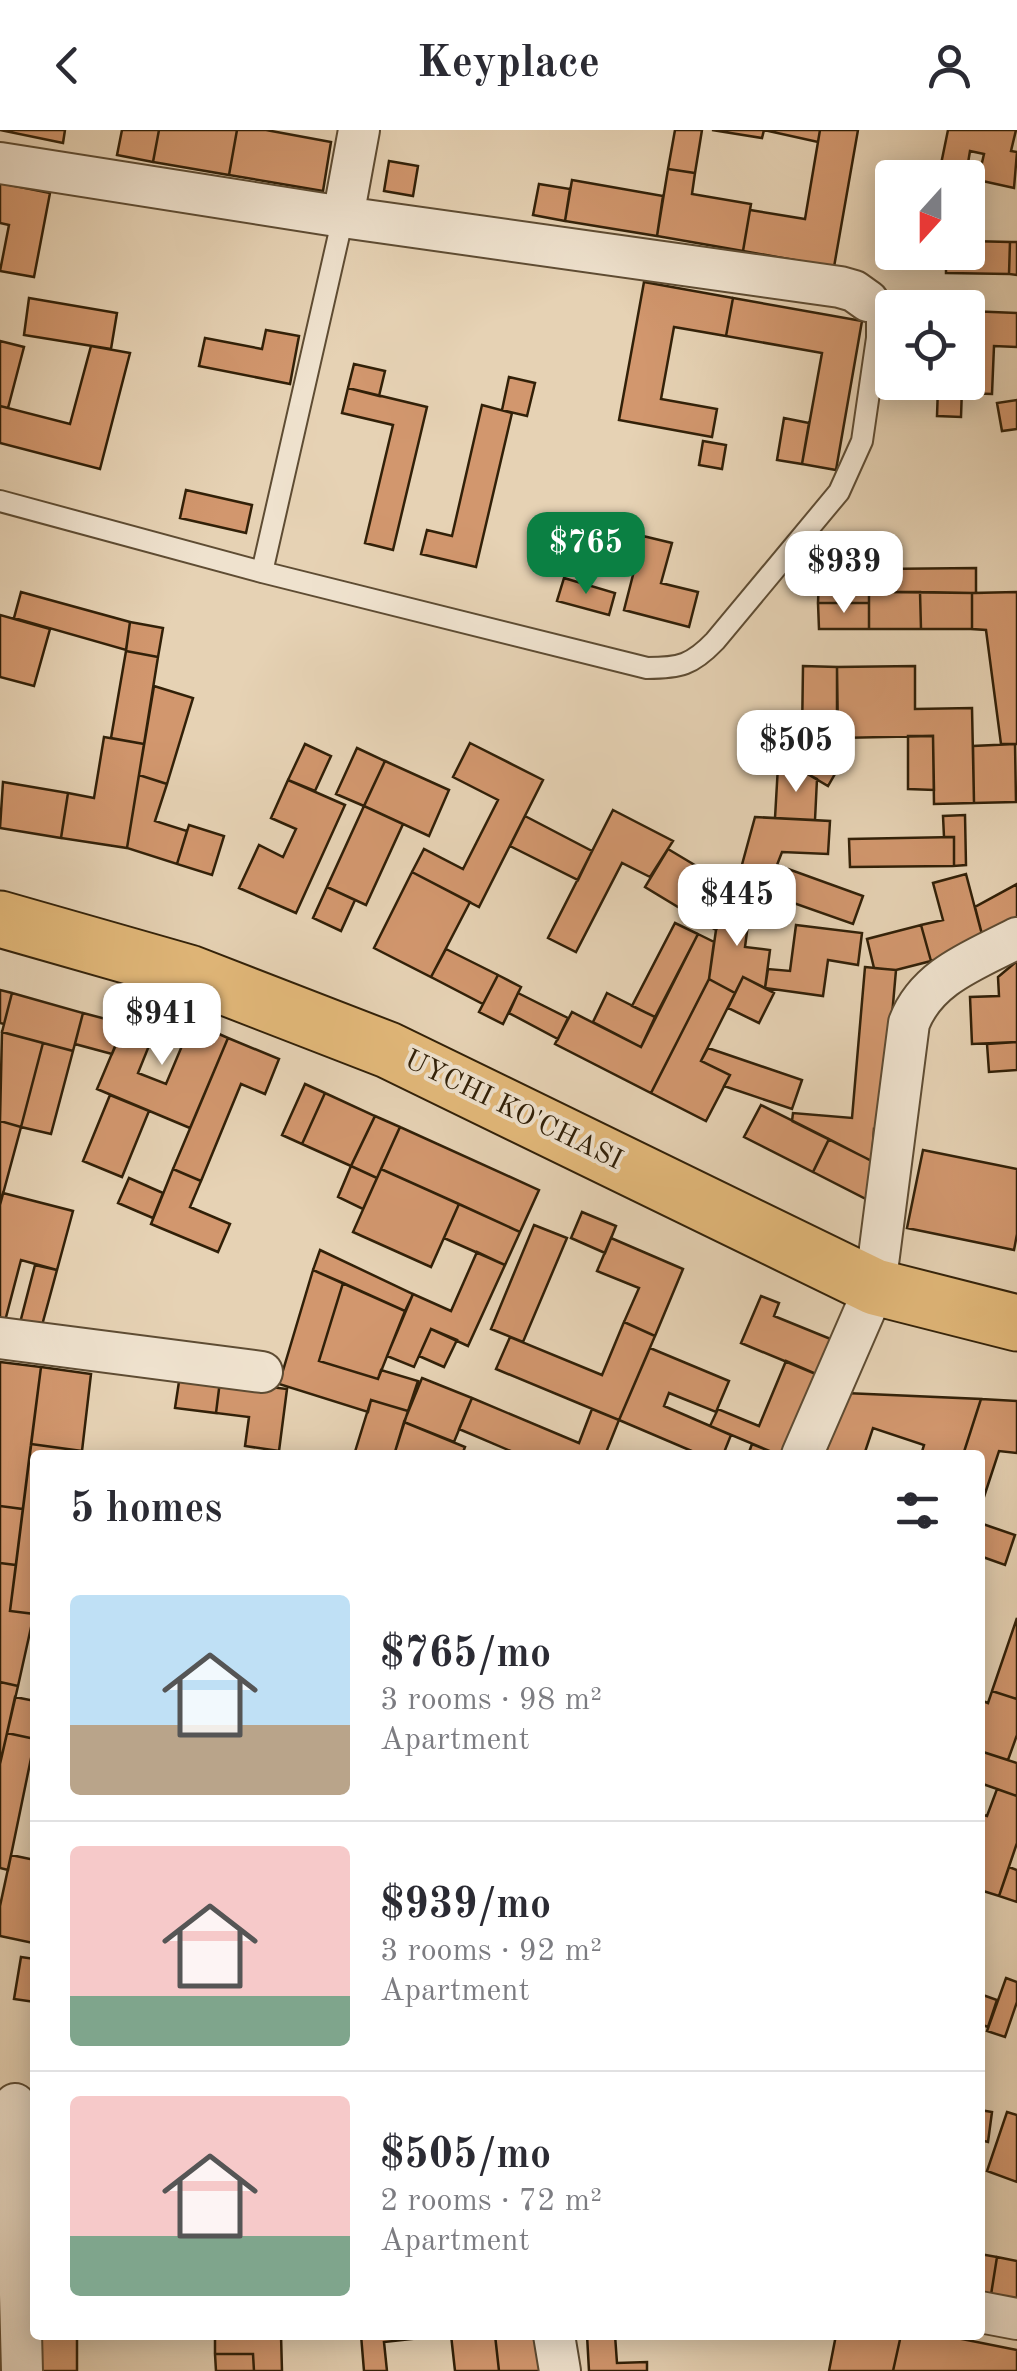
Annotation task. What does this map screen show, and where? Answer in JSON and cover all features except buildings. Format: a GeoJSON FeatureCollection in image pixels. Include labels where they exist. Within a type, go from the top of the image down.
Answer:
{"type":"FeatureCollection","features":[{"type":"Feature","properties":{"kind":"main road","name":"UYCHI KO'CHASI"},"geometry":{"type":"LineString","coordinates":[[0,918],[188,973],[388,1050],[875,1287],[1017,1323]]}},
{"type":"Feature","properties":{"kind":"street"},"geometry":{"type":"LineString","coordinates":[[343,217],[359,130]]}},
{"type":"Feature","properties":{"kind":"street"},"geometry":{"type":"LineString","coordinates":[[0,163],[343,217],[840,287],[868,301]]}},
{"type":"Feature","properties":{"kind":"street"},"geometry":{"type":"LineString","coordinates":[[804,1450],[875,1287],[909,1023],[916,1004],[930,986],[1017,938]]}},
{"type":"Feature","properties":{"kind":"street"},"geometry":{"type":"LineString","coordinates":[[0,1338],[262,1372]]}},
{"type":"Feature","properties":{"kind":"street"},"geometry":{"type":"LineString","coordinates":[[17,2101],[22,2371]]}},
{"type":"Feature","properties":{"kind":"street"},"geometry":{"type":"LineString","coordinates":[[985,2313],[1017,2318]]}},
{"type":"Feature","properties":{"kind":"street"},"geometry":{"type":"LineString","coordinates":[[555,2340],[560,2371]]}},
{"type":"Feature","properties":{"kind":"lane"},"geometry":{"type":"LineString","coordinates":[[262,572],[343,217]]}},
{"type":"Feature","properties":{"kind":"lane"},"geometry":{"type":"LineString","coordinates":[[0,501],[262,572],[647,668],[674,668],[698,659],[838,492],[852,467],[862,441],[877,338],[878,316],[868,301]]}}]}
